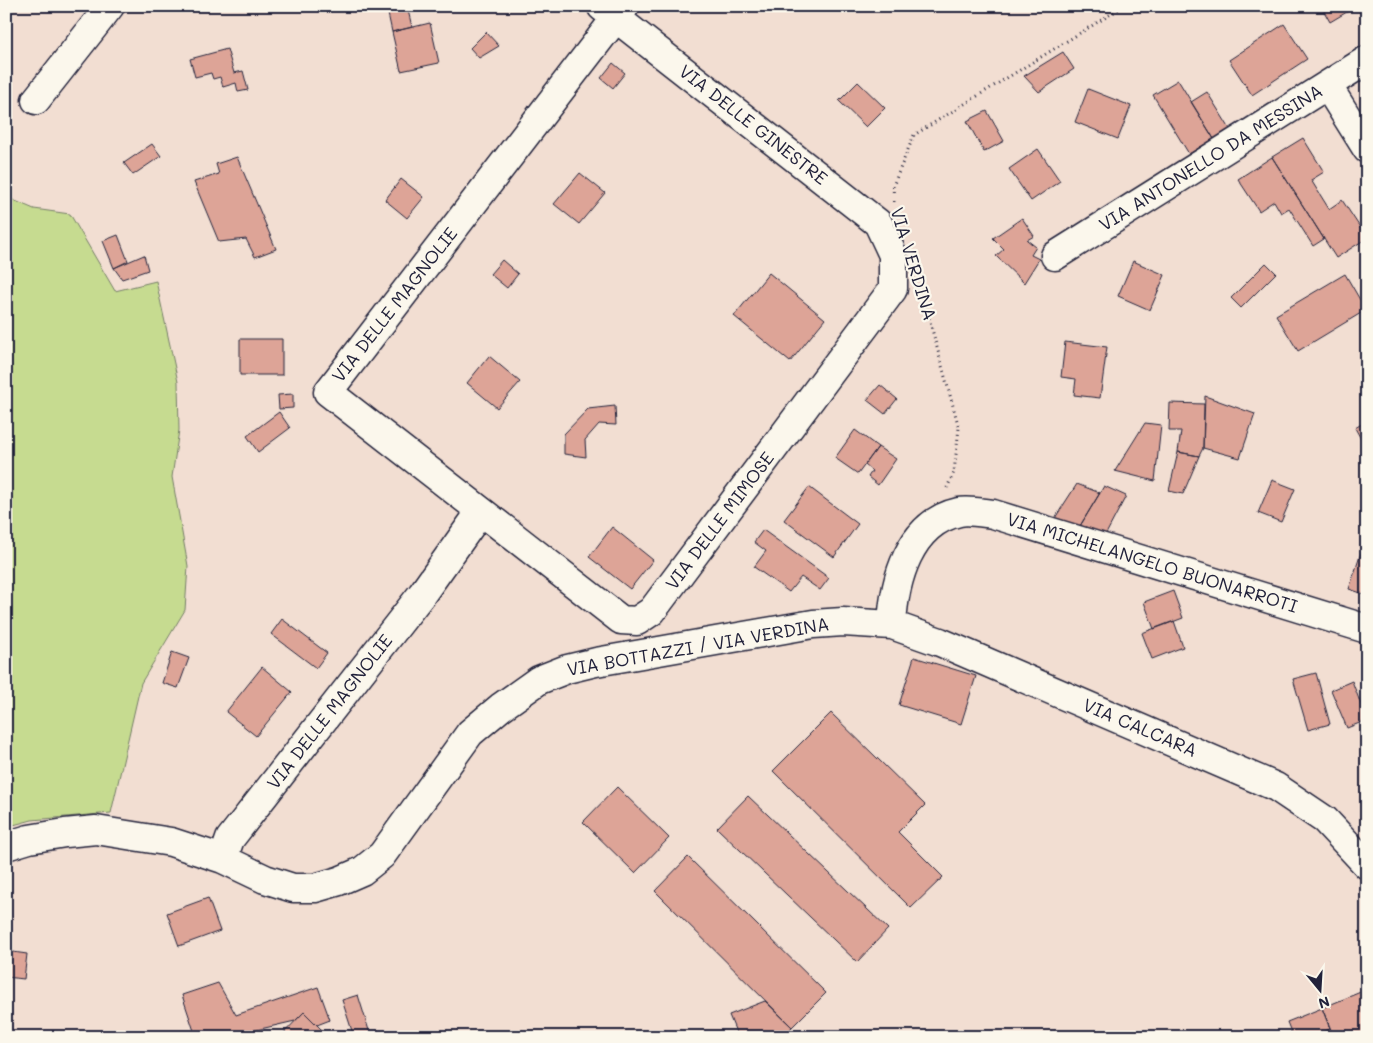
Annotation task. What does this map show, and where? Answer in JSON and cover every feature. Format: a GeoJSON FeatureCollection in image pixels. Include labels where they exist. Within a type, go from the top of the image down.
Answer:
{"type":"FeatureCollection","features":[{"type":"Feature","properties":{"kind":"street"},"geometry":{"type":"LineString","coordinates":[[36,100],[110,6]]}},
{"type":"Feature","properties":{"kind":"street","name":"VIA DELLE GINESTRE"},"geometry":{"type":"LineString","coordinates":[[614,10],[878,223],[901,254]]}},
{"type":"Feature","properties":{"kind":"street","name":"VIA DELLE MAGNOLIE"},"geometry":{"type":"LineString","coordinates":[[223,858],[230,839],[422,594],[481,512],[328,392],[614,10]]}},
{"type":"Feature","properties":{"kind":"street","name":"VIA ANTONELLO DA MESSINA"},"geometry":{"type":"LineString","coordinates":[[1055,256],[1367,60]]}},
{"type":"Feature","properties":{"kind":"street"},"geometry":{"type":"LineString","coordinates":[[1327,85],[1367,149]]}},
{"type":"Feature","properties":{"kind":"street","name":"VIA DELLE MIMOSE"},"geometry":{"type":"LineString","coordinates":[[481,512],[621,620],[637,621],[652,611],[893,289],[901,254]]}},
{"type":"Feature","properties":{"kind":"street","name":"VIA MICHELANGELO BUONARROTI"},"geometry":{"type":"LineString","coordinates":[[892,625],[893,605],[899,578],[908,553],[937,520],[960,511],[993,514],[1367,629]]}},
{"type":"Feature","properties":{"kind":"street","name":"VIA BOTTAZZI / VIA VERDINA"},"geometry":{"type":"LineString","coordinates":[[6,846],[29,839],[96,830],[171,842],[223,858],[266,879],[292,888],[315,888],[339,881],[362,871],[382,855],[470,733],[501,707],[539,680],[567,669],[596,662],[813,624],[843,622],[892,625]]}},
{"type":"Feature","properties":{"kind":"street","name":"VIA CALCARA"},"geometry":{"type":"LineString","coordinates":[[892,625],[940,642],[1276,787],[1325,820],[1367,865]]}},
{"type":"Feature","properties":{"kind":"path","name":"VIA VERDINA"},"geometry":{"type":"LineString","coordinates":[[896,210],[893,186],[914,135],[1124,6]]}},
{"type":"Feature","properties":{"kind":"path","name":"VIA VERDINA"},"geometry":{"type":"LineString","coordinates":[[901,254],[920,285],[959,428],[954,472],[947,488]]}},
{"type":"Feature","properties":{"kind":"green space"},"geometry":{"type":"Polygon","coordinates":[[[6,197],[34,209],[70,214],[115,291],[156,281],[178,382],[179,430],[172,477],[188,566],[185,610],[141,683],[111,813],[32,820],[6,827],[6,197]]]}},
{"type":"Feature","properties":{"kind":"building"},"geometry":{"type":"Polygon","coordinates":[[[407,6],[412,27],[392,32],[387,9],[407,6]]]}},
{"type":"Feature","properties":{"kind":"building"},"geometry":{"type":"Polygon","coordinates":[[[1321,6],[1357,6],[1330,22],[1321,6]]]}},
{"type":"Feature","properties":{"kind":"building"},"geometry":{"type":"Polygon","coordinates":[[[430,23],[439,63],[401,71],[392,32],[430,23]]]}},
{"type":"Feature","properties":{"kind":"building"},"geometry":{"type":"Polygon","coordinates":[[[1284,24],[1307,59],[1252,95],[1229,60],[1284,24]]]}},
{"type":"Feature","properties":{"kind":"building"},"geometry":{"type":"Polygon","coordinates":[[[486,32],[499,46],[479,58],[470,48],[486,32]]]}},
{"type":"Feature","properties":{"kind":"building"},"geometry":{"type":"Polygon","coordinates":[[[227,49],[234,73],[243,71],[248,90],[238,92],[236,83],[223,87],[220,77],[213,79],[211,73],[195,77],[190,59],[227,49]]]}},
{"type":"Feature","properties":{"kind":"building"},"geometry":{"type":"Polygon","coordinates":[[[1063,52],[1074,69],[1039,92],[1024,76],[1063,52]]]}},
{"type":"Feature","properties":{"kind":"building"},"geometry":{"type":"Polygon","coordinates":[[[613,63],[625,73],[613,88],[601,78],[613,63]]]}},
{"type":"Feature","properties":{"kind":"building"},"geometry":{"type":"Polygon","coordinates":[[[1178,80],[1214,139],[1189,154],[1153,95],[1178,80]]]}},
{"type":"Feature","properties":{"kind":"building"},"geometry":{"type":"Polygon","coordinates":[[[858,82],[885,108],[866,127],[839,101],[858,82]]]}},
{"type":"Feature","properties":{"kind":"building"},"geometry":{"type":"Polygon","coordinates":[[[1088,89],[1131,106],[1118,139],[1075,122],[1088,89]]]}},
{"type":"Feature","properties":{"kind":"building"},"geometry":{"type":"Polygon","coordinates":[[[1207,92],[1230,129],[1214,139],[1191,102],[1207,92]]]}},
{"type":"Feature","properties":{"kind":"building"},"geometry":{"type":"Polygon","coordinates":[[[987,111],[1004,141],[984,152],[967,121],[987,111]]]}},
{"type":"Feature","properties":{"kind":"building"},"geometry":{"type":"Polygon","coordinates":[[[1303,138],[1324,172],[1311,180],[1329,209],[1342,200],[1367,238],[1336,258],[1272,157],[1303,138]]]}},
{"type":"Feature","properties":{"kind":"building"},"geometry":{"type":"Polygon","coordinates":[[[152,144],[161,156],[133,175],[124,163],[152,144]]]}},
{"type":"Feature","properties":{"kind":"building"},"geometry":{"type":"Polygon","coordinates":[[[1038,149],[1060,181],[1031,201],[1009,169],[1038,149]]]}},
{"type":"Feature","properties":{"kind":"building"},"geometry":{"type":"Polygon","coordinates":[[[237,157],[276,249],[255,257],[246,239],[219,242],[194,182],[219,174],[216,164],[237,157]]]}},
{"type":"Feature","properties":{"kind":"building"},"geometry":{"type":"Polygon","coordinates":[[[1272,157],[1324,239],[1313,246],[1289,208],[1281,213],[1274,201],[1259,211],[1238,179],[1272,157]]]}},
{"type":"Feature","properties":{"kind":"building"},"geometry":{"type":"Polygon","coordinates":[[[580,173],[605,193],[579,224],[554,204],[580,173]]]}},
{"type":"Feature","properties":{"kind":"building"},"geometry":{"type":"Polygon","coordinates":[[[401,179],[424,197],[407,218],[385,200],[401,179]]]}},
{"type":"Feature","properties":{"kind":"building"},"geometry":{"type":"Polygon","coordinates":[[[1022,218],[1034,236],[1027,240],[1036,247],[1031,255],[1039,259],[1024,283],[996,256],[1004,249],[993,238],[1022,218]]]}},
{"type":"Feature","properties":{"kind":"building"},"geometry":{"type":"Polygon","coordinates":[[[118,235],[128,261],[114,268],[103,241],[118,235]]]}},
{"type":"Feature","properties":{"kind":"building"},"geometry":{"type":"Polygon","coordinates":[[[144,255],[148,270],[122,279],[114,268],[144,255]]]}},
{"type":"Feature","properties":{"kind":"building"},"geometry":{"type":"Polygon","coordinates":[[[502,260],[518,274],[507,288],[490,274],[502,260]]]}},
{"type":"Feature","properties":{"kind":"building"},"geometry":{"type":"Polygon","coordinates":[[[1133,261],[1165,275],[1150,310],[1118,296],[1133,261]]]}},
{"type":"Feature","properties":{"kind":"building"},"geometry":{"type":"Polygon","coordinates":[[[1266,263],[1276,273],[1241,308],[1231,298],[1266,263]]]}},
{"type":"Feature","properties":{"kind":"building"},"geometry":{"type":"Polygon","coordinates":[[[769,273],[825,319],[790,362],[734,316],[769,273]]]}},
{"type":"Feature","properties":{"kind":"building"},"geometry":{"type":"Polygon","coordinates":[[[1345,274],[1366,310],[1298,351],[1276,315],[1345,274]]]}},
{"type":"Feature","properties":{"kind":"building"},"geometry":{"type":"Polygon","coordinates":[[[240,339],[282,339],[282,375],[240,375],[240,339]]]}},
{"type":"Feature","properties":{"kind":"building"},"geometry":{"type":"Polygon","coordinates":[[[1065,342],[1107,347],[1100,398],[1074,395],[1076,379],[1061,377],[1065,342]]]}},
{"type":"Feature","properties":{"kind":"building"},"geometry":{"type":"Polygon","coordinates":[[[489,356],[520,382],[497,408],[467,383],[489,356]]]}},
{"type":"Feature","properties":{"kind":"building"},"geometry":{"type":"Polygon","coordinates":[[[880,385],[897,399],[885,414],[867,400],[880,385]]]}},
{"type":"Feature","properties":{"kind":"building"},"geometry":{"type":"Polygon","coordinates":[[[293,394],[293,408],[279,409],[278,395],[293,394]]]}},
{"type":"Feature","properties":{"kind":"building"},"geometry":{"type":"Polygon","coordinates":[[[1205,396],[1255,414],[1240,458],[1203,448],[1205,396]]]}},
{"type":"Feature","properties":{"kind":"building"},"geometry":{"type":"Polygon","coordinates":[[[1170,403],[1204,404],[1203,448],[1199,456],[1178,452],[1181,431],[1169,431],[1170,403]]]}},
{"type":"Feature","properties":{"kind":"building"},"geometry":{"type":"Polygon","coordinates":[[[615,406],[616,425],[599,424],[585,440],[586,457],[564,454],[564,434],[588,409],[615,406]]]}},
{"type":"Feature","properties":{"kind":"building"},"geometry":{"type":"Polygon","coordinates":[[[279,412],[290,428],[258,452],[247,436],[279,412]]]}},
{"type":"Feature","properties":{"kind":"building"},"geometry":{"type":"Polygon","coordinates":[[[1367,421],[1367,436],[1361,439],[1355,428],[1367,421]]]}},
{"type":"Feature","properties":{"kind":"building"},"geometry":{"type":"Polygon","coordinates":[[[1145,423],[1161,425],[1155,481],[1115,471],[1145,423]]]}},
{"type":"Feature","properties":{"kind":"building"},"geometry":{"type":"Polygon","coordinates":[[[855,430],[878,447],[858,474],[835,458],[855,430]]]}},
{"type":"Feature","properties":{"kind":"building"},"geometry":{"type":"Polygon","coordinates":[[[878,447],[896,459],[878,485],[868,477],[872,471],[865,465],[878,447]]]}},
{"type":"Feature","properties":{"kind":"building"},"geometry":{"type":"Polygon","coordinates":[[[1178,452],[1199,456],[1183,494],[1169,491],[1178,452]]]}},
{"type":"Feature","properties":{"kind":"building"},"geometry":{"type":"Polygon","coordinates":[[[1272,480],[1295,489],[1281,522],[1258,513],[1272,480]]]}},
{"type":"Feature","properties":{"kind":"building"},"geometry":{"type":"Polygon","coordinates":[[[1077,484],[1100,493],[1080,526],[1055,518],[1077,484]]]}},
{"type":"Feature","properties":{"kind":"building"},"geometry":{"type":"Polygon","coordinates":[[[1104,486],[1126,496],[1106,534],[1080,526],[1104,486]]]}},
{"type":"Feature","properties":{"kind":"building"},"geometry":{"type":"Polygon","coordinates":[[[809,487],[858,524],[834,557],[784,520],[809,487]]]}},
{"type":"Feature","properties":{"kind":"building"},"geometry":{"type":"Polygon","coordinates":[[[612,527],[653,560],[630,589],[589,557],[612,527]]]}},
{"type":"Feature","properties":{"kind":"building"},"geometry":{"type":"Polygon","coordinates":[[[763,530],[829,578],[820,590],[801,577],[789,592],[754,567],[766,551],[754,542],[763,530]]]}},
{"type":"Feature","properties":{"kind":"building"},"geometry":{"type":"Polygon","coordinates":[[[1362,550],[1367,552],[1367,595],[1349,589],[1362,550]]]}},
{"type":"Feature","properties":{"kind":"building"},"geometry":{"type":"Polygon","coordinates":[[[1173,591],[1183,618],[1154,629],[1144,602],[1173,591]]]}},
{"type":"Feature","properties":{"kind":"building"},"geometry":{"type":"Polygon","coordinates":[[[282,619],[327,653],[316,668],[271,634],[282,619]]]}},
{"type":"Feature","properties":{"kind":"building"},"geometry":{"type":"Polygon","coordinates":[[[1174,621],[1183,647],[1152,659],[1142,633],[1174,621]]]}},
{"type":"Feature","properties":{"kind":"building"},"geometry":{"type":"Polygon","coordinates":[[[172,652],[189,658],[178,688],[162,683],[172,652]]]}},
{"type":"Feature","properties":{"kind":"building"},"geometry":{"type":"Polygon","coordinates":[[[914,657],[976,676],[961,724],[899,705],[914,657]]]}},
{"type":"Feature","properties":{"kind":"building"},"geometry":{"type":"Polygon","coordinates":[[[262,667],[292,692],[256,736],[226,712],[262,667]]]}},
{"type":"Feature","properties":{"kind":"building"},"geometry":{"type":"Polygon","coordinates":[[[1316,673],[1330,724],[1308,730],[1293,679],[1316,673]]]}},
{"type":"Feature","properties":{"kind":"building"},"geometry":{"type":"Polygon","coordinates":[[[1352,681],[1367,720],[1347,728],[1331,690],[1352,681]]]}},
{"type":"Feature","properties":{"kind":"building"},"geometry":{"type":"Polygon","coordinates":[[[831,713],[925,805],[898,832],[943,877],[911,908],[773,771],[831,713]]]}},
{"type":"Feature","properties":{"kind":"building"},"geometry":{"type":"Polygon","coordinates":[[[617,787],[669,838],[635,873],[583,822],[617,787]]]}},
{"type":"Feature","properties":{"kind":"building"},"geometry":{"type":"Polygon","coordinates":[[[748,796],[888,929],[857,962],[717,828],[748,796]]]}},
{"type":"Feature","properties":{"kind":"building"},"geometry":{"type":"Polygon","coordinates":[[[688,857],[826,993],[792,1027],[655,891],[688,857]]]}},
{"type":"Feature","properties":{"kind":"building"},"geometry":{"type":"Polygon","coordinates":[[[208,898],[220,931],[179,946],[167,913],[208,898]]]}},
{"type":"Feature","properties":{"kind":"building"},"geometry":{"type":"Polygon","coordinates":[[[6,951],[27,954],[24,979],[6,977],[6,951]]]}},
{"type":"Feature","properties":{"kind":"building"},"geometry":{"type":"Polygon","coordinates":[[[218,983],[236,1015],[318,987],[330,1020],[317,1025],[304,1012],[295,1021],[226,1037],[196,1037],[182,995],[218,983]]]}},
{"type":"Feature","properties":{"kind":"building"},"geometry":{"type":"Polygon","coordinates":[[[1363,991],[1367,1000],[1367,1037],[1334,1037],[1322,1008],[1363,991]]]}},
{"type":"Feature","properties":{"kind":"building"},"geometry":{"type":"Polygon","coordinates":[[[358,995],[371,1037],[354,1037],[342,1000],[358,995]]]}},
{"type":"Feature","properties":{"kind":"building"},"geometry":{"type":"Polygon","coordinates":[[[765,1001],[792,1027],[783,1037],[738,1037],[729,1015],[765,1001]]]}},
{"type":"Feature","properties":{"kind":"building"},"geometry":{"type":"Polygon","coordinates":[[[1322,1008],[1330,1029],[1310,1037],[1293,1037],[1287,1022],[1322,1008]]]}},
{"type":"Feature","properties":{"kind":"building"},"geometry":{"type":"Polygon","coordinates":[[[304,1012],[329,1037],[280,1037],[304,1012]]]}}]}
